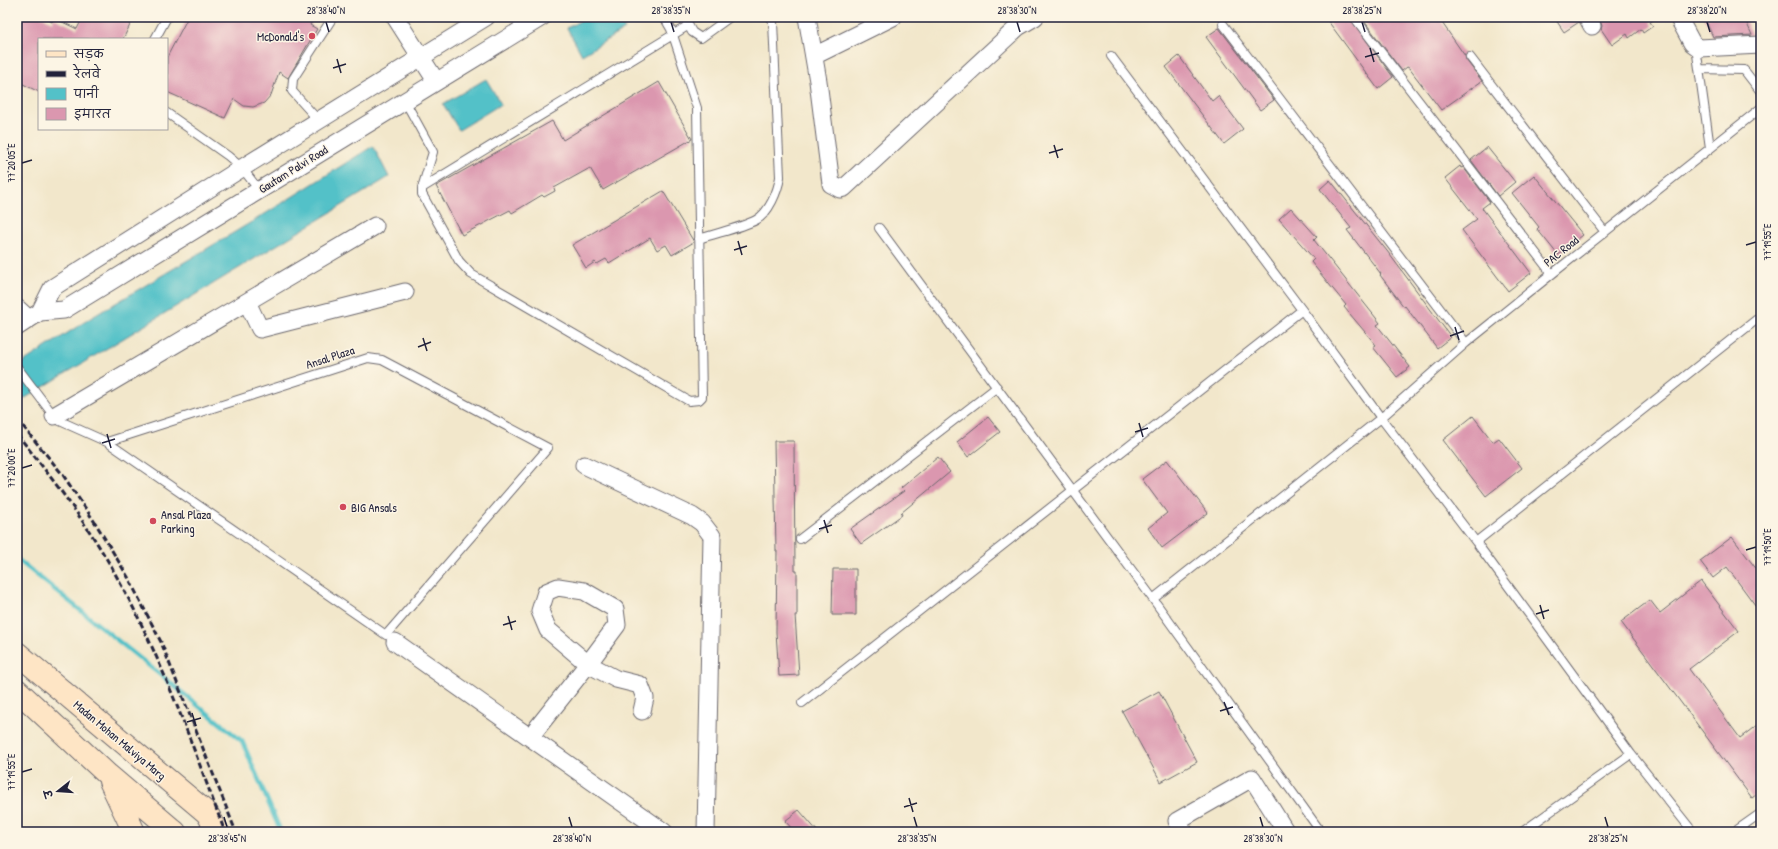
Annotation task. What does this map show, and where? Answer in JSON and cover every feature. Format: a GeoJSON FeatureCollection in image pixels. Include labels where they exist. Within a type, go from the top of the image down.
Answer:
{"type":"FeatureCollection","features":[{"type":"Feature","properties":{"kind":"main road","name":"Madan Mohan Malviya Marg"},"geometry":{"type":"LineString","coordinates":[[17,653],[202,823],[218,832]]}},
{"type":"Feature","properties":{"kind":"main road"},"geometry":{"type":"LineString","coordinates":[[17,690],[108,775],[176,832]]}},
{"type":"Feature","properties":{"kind":"main road"},"geometry":{"type":"LineString","coordinates":[[108,775],[134,832]]}},
{"type":"Feature","properties":{"kind":"street"},"geometry":{"type":"LineString","coordinates":[[395,17],[436,81]]}},
{"type":"Feature","properties":{"kind":"street","name":"Gautam Palvi Road"},"geometry":{"type":"LineString","coordinates":[[26,317],[52,288],[486,17]]}},
{"type":"Feature","properties":{"kind":"street","name":"Gautam Palvi Road"},"geometry":{"type":"LineString","coordinates":[[26,317],[64,310],[542,17]]}},
{"type":"Feature","properties":{"kind":"street"},"geometry":{"type":"LineString","coordinates":[[807,17],[814,56],[831,184],[840,189],[844,188],[1018,28],[1035,17]]}},
{"type":"Feature","properties":{"kind":"street"},"geometry":{"type":"LineString","coordinates":[[814,56],[893,17]]}},
{"type":"Feature","properties":{"kind":"street"},"geometry":{"type":"LineString","coordinates":[[1678,17],[1696,47],[1703,48],[1761,45]]}},
{"type":"Feature","properties":{"kind":"street"},"geometry":{"type":"LineString","coordinates":[[54,416],[375,226]]}},
{"type":"Feature","properties":{"kind":"street"},"geometry":{"type":"LineString","coordinates":[[247,302],[260,328],[405,292]]}},
{"type":"Feature","properties":{"kind":"street"},"geometry":{"type":"LineString","coordinates":[[584,465],[692,516],[702,523],[712,536],[706,832]]}},
{"type":"Feature","properties":{"kind":"street"},"geometry":{"type":"LineString","coordinates":[[530,737],[588,664],[617,625],[615,609],[584,591],[558,587],[546,592],[540,611],[548,630],[588,664],[616,679],[640,685],[645,698],[642,711]]}},
{"type":"Feature","properties":{"kind":"street"},"geometry":{"type":"LineString","coordinates":[[395,642],[664,832]]}},
{"type":"Feature","properties":{"kind":"street"},"geometry":{"type":"LineString","coordinates":[[1184,832],[1177,821],[1252,778],[1286,832]]}},
{"type":"Feature","properties":{"kind":"lane"},"geometry":{"type":"LineString","coordinates":[[156,38],[167,17]]}},
{"type":"Feature","properties":{"kind":"lane"},"geometry":{"type":"LineString","coordinates":[[319,121],[292,91],[291,85],[293,78],[332,17]]}},
{"type":"Feature","properties":{"kind":"lane"},"geometry":{"type":"LineString","coordinates":[[405,101],[433,152],[422,188],[422,194],[459,261],[471,274],[689,401],[699,400],[702,397],[697,108],[673,34],[664,17]]}},
{"type":"Feature","properties":{"kind":"lane"},"geometry":{"type":"LineString","coordinates":[[684,17],[692,32],[701,38],[730,17]]}},
{"type":"Feature","properties":{"kind":"lane"},"geometry":{"type":"LineString","coordinates":[[699,239],[758,220],[778,191],[780,177],[773,22],[771,17]]}},
{"type":"Feature","properties":{"kind":"lane"},"geometry":{"type":"LineString","coordinates":[[1354,17],[1552,274]]}},
{"type":"Feature","properties":{"kind":"lane"},"geometry":{"type":"LineString","coordinates":[[1223,24],[1466,343]]}},
{"type":"Feature","properties":{"kind":"lane"},"geometry":{"type":"LineString","coordinates":[[422,188],[688,25]]}},
{"type":"Feature","properties":{"kind":"lane"},"geometry":{"type":"LineString","coordinates":[[1696,47],[1710,148]]}},
{"type":"Feature","properties":{"kind":"lane"},"geometry":{"type":"LineString","coordinates":[[1111,56],[1302,310],[1381,418],[1476,542],[1631,754],[1692,832]]}},
{"type":"Feature","properties":{"kind":"lane"},"geometry":{"type":"LineString","coordinates":[[1470,57],[1604,232]]}},
{"type":"Feature","properties":{"kind":"lane"},"geometry":{"type":"LineString","coordinates":[[1699,69],[1744,70],[1761,92]]}},
{"type":"Feature","properties":{"kind":"lane","name":"PAC Road"},"geometry":{"type":"LineString","coordinates":[[1153,599],[1381,418],[1466,343],[1761,108]]}},
{"type":"Feature","properties":{"kind":"lane"},"geometry":{"type":"LineString","coordinates":[[168,114],[242,168],[259,190]]}},
{"type":"Feature","properties":{"kind":"lane"},"geometry":{"type":"LineString","coordinates":[[880,228],[1153,599],[1321,832]]}},
{"type":"Feature","properties":{"kind":"lane"},"geometry":{"type":"LineString","coordinates":[[802,703],[1302,310]]}},
{"type":"Feature","properties":{"kind":"lane"},"geometry":{"type":"LineString","coordinates":[[1476,542],[1761,316]]}},
{"type":"Feature","properties":{"kind":"lane","name":"Ansal Plaza"},"geometry":{"type":"LineString","coordinates":[[368,358],[382,360],[548,448],[386,635],[107,442],[368,358]]}},
{"type":"Feature","properties":{"kind":"lane"},"geometry":{"type":"LineString","coordinates":[[17,367],[54,416],[107,442]]}},
{"type":"Feature","properties":{"kind":"lane"},"geometry":{"type":"LineString","coordinates":[[800,539],[997,387]]}},
{"type":"Feature","properties":{"kind":"lane"},"geometry":{"type":"LineString","coordinates":[[1522,832],[1631,754]]}},
{"type":"Feature","properties":{"kind":"lane"},"geometry":{"type":"LineString","coordinates":[[1734,832],[1761,813]]}},
{"type":"Feature","properties":{"kind":"water"},"geometry":{"type":"Polygon","coordinates":[[[587,17],[618,17],[625,29],[582,55],[567,28],[587,17]]]}},
{"type":"Feature","properties":{"kind":"water"},"geometry":{"type":"Polygon","coordinates":[[[486,79],[501,104],[459,130],[443,104],[486,79]]]}},
{"type":"Feature","properties":{"kind":"water"},"geometry":{"type":"Polygon","coordinates":[[[373,146],[389,177],[17,403],[17,366],[89,319],[260,217],[373,146]]]}},
{"type":"Feature","properties":{"kind":"building"},"geometry":{"type":"Polygon","coordinates":[[[17,17],[43,17],[52,22],[54,18],[77,29],[83,17],[134,17],[124,38],[38,38],[38,92],[17,81],[17,17]]]}},
{"type":"Feature","properties":{"kind":"building"},"geometry":{"type":"Polygon","coordinates":[[[188,17],[314,17],[310,25],[317,29],[288,78],[279,72],[271,95],[264,103],[253,107],[244,106],[234,99],[225,118],[168,92],[168,55],[188,17]]]}},
{"type":"Feature","properties":{"kind":"building"},"geometry":{"type":"Polygon","coordinates":[[[1325,17],[1349,17],[1393,77],[1378,89],[1325,17]]]}},
{"type":"Feature","properties":{"kind":"building"},"geometry":{"type":"Polygon","coordinates":[[[1361,17],[1438,17],[1465,56],[1466,60],[1482,81],[1441,110],[1409,68],[1407,67],[1402,71],[1361,17]]]}},
{"type":"Feature","properties":{"kind":"building"},"geometry":{"type":"Polygon","coordinates":[[[1554,17],[1577,17],[1579,22],[1564,32],[1554,17]]]}},
{"type":"Feature","properties":{"kind":"building"},"geometry":{"type":"Polygon","coordinates":[[[1604,17],[1658,17],[1650,22],[1653,26],[1643,33],[1641,29],[1629,38],[1627,34],[1612,45],[1601,29],[1602,26],[1600,20],[1604,17]]]}},
{"type":"Feature","properties":{"kind":"building"},"geometry":{"type":"Polygon","coordinates":[[[1704,17],[1744,17],[1752,35],[1713,37],[1704,17]]]}},
{"type":"Feature","properties":{"kind":"building"},"geometry":{"type":"Polygon","coordinates":[[[1219,28],[1274,100],[1260,110],[1206,37],[1219,28]]]}},
{"type":"Feature","properties":{"kind":"building"},"geometry":{"type":"Polygon","coordinates":[[[1179,56],[1212,101],[1218,96],[1243,129],[1224,144],[1166,67],[1179,56]]]}},
{"type":"Feature","properties":{"kind":"building"},"geometry":{"type":"Polygon","coordinates":[[[659,82],[692,139],[603,190],[590,168],[554,188],[555,191],[544,197],[542,195],[512,213],[510,210],[462,235],[436,186],[552,121],[563,140],[659,82]]]}},
{"type":"Feature","properties":{"kind":"building"},"geometry":{"type":"Polygon","coordinates":[[[1487,147],[1515,182],[1498,196],[1471,160],[1487,147]]]}},
{"type":"Feature","properties":{"kind":"building"},"geometry":{"type":"Polygon","coordinates":[[[1460,166],[1461,168],[1463,167],[1490,202],[1482,208],[1531,273],[1508,291],[1462,230],[1477,219],[1445,178],[1460,166]]]}},
{"type":"Feature","properties":{"kind":"building"},"geometry":{"type":"Polygon","coordinates":[[[1534,175],[1583,235],[1558,255],[1537,229],[1539,227],[1512,193],[1534,175]]]}},
{"type":"Feature","properties":{"kind":"building"},"geometry":{"type":"Polygon","coordinates":[[[1330,180],[1387,251],[1451,337],[1437,348],[1380,275],[1381,274],[1347,230],[1351,228],[1320,189],[1330,180]]]}},
{"type":"Feature","properties":{"kind":"building"},"geometry":{"type":"Polygon","coordinates":[[[663,191],[694,242],[672,255],[666,245],[657,250],[650,238],[609,263],[606,259],[597,264],[595,262],[586,268],[572,245],[663,191]]]}},
{"type":"Feature","properties":{"kind":"building"},"geometry":{"type":"Polygon","coordinates":[[[1291,208],[1317,237],[1314,240],[1380,323],[1377,325],[1410,367],[1397,377],[1373,347],[1376,345],[1344,307],[1346,305],[1311,262],[1314,259],[1279,219],[1291,208]]]}},
{"type":"Feature","properties":{"kind":"building"},"geometry":{"type":"Polygon","coordinates":[[[1473,416],[1493,442],[1499,438],[1522,468],[1486,496],[1443,440],[1473,416]]]}},
{"type":"Feature","properties":{"kind":"building"},"geometry":{"type":"Polygon","coordinates":[[[988,417],[1000,432],[968,457],[957,442],[988,417]]]}},
{"type":"Feature","properties":{"kind":"building"},"geometry":{"type":"Polygon","coordinates":[[[774,441],[794,441],[795,571],[797,571],[797,615],[795,615],[799,675],[779,676],[776,632],[777,551],[774,441]]]}},
{"type":"Feature","properties":{"kind":"building"},"geometry":{"type":"Polygon","coordinates":[[[938,457],[950,472],[901,513],[902,515],[861,544],[850,529],[904,491],[901,488],[938,457]]]}},
{"type":"Feature","properties":{"kind":"building"},"geometry":{"type":"Polygon","coordinates":[[[1167,460],[1208,513],[1162,548],[1148,528],[1167,513],[1142,479],[1167,460]]]}},
{"type":"Feature","properties":{"kind":"building"},"geometry":{"type":"Polygon","coordinates":[[[1732,537],[1761,575],[1761,613],[1727,567],[1713,578],[1700,561],[1732,537]]]}},
{"type":"Feature","properties":{"kind":"building"},"geometry":{"type":"Polygon","coordinates":[[[833,569],[856,569],[856,615],[832,615],[833,569]]]}},
{"type":"Feature","properties":{"kind":"building"},"geometry":{"type":"Polygon","coordinates":[[[1701,581],[1739,631],[1689,669],[1740,738],[1761,722],[1761,791],[1752,798],[1621,622],[1650,600],[1660,613],[1701,581]]]}},
{"type":"Feature","properties":{"kind":"building"},"geometry":{"type":"Polygon","coordinates":[[[1159,691],[1197,762],[1161,782],[1122,711],[1159,691]]]}},
{"type":"Feature","properties":{"kind":"building"},"geometry":{"type":"Polygon","coordinates":[[[799,810],[818,832],[795,832],[785,821],[799,810]]]}},
{"type":"Feature","properties":{"kind":"waterway"},"geometry":{"type":"LineString","coordinates":[[17,559],[242,741],[281,832]]}},
{"type":"Feature","properties":{"kind":"railway"},"geometry":{"type":"LineString","coordinates":[[17,419],[63,475],[96,524],[128,577],[161,642],[236,832]]}},
{"type":"Feature","properties":{"kind":"railway"},"geometry":{"type":"LineString","coordinates":[[17,434],[58,487],[84,524],[108,561],[135,611],[150,642],[189,736],[225,832]]}},
{"type":"Feature","properties":{"kind":"place","name":"McDonald's"},"geometry":{"type":"Point","coordinates":[312,36]}},
{"type":"Feature","properties":{"kind":"place","name":"BIG Ansals"},"geometry":{"type":"Point","coordinates":[343,507]}},
{"type":"Feature","properties":{"kind":"place","name":"Ansal Plaza Parking"},"geometry":{"type":"Point","coordinates":[153,521]}}]}
